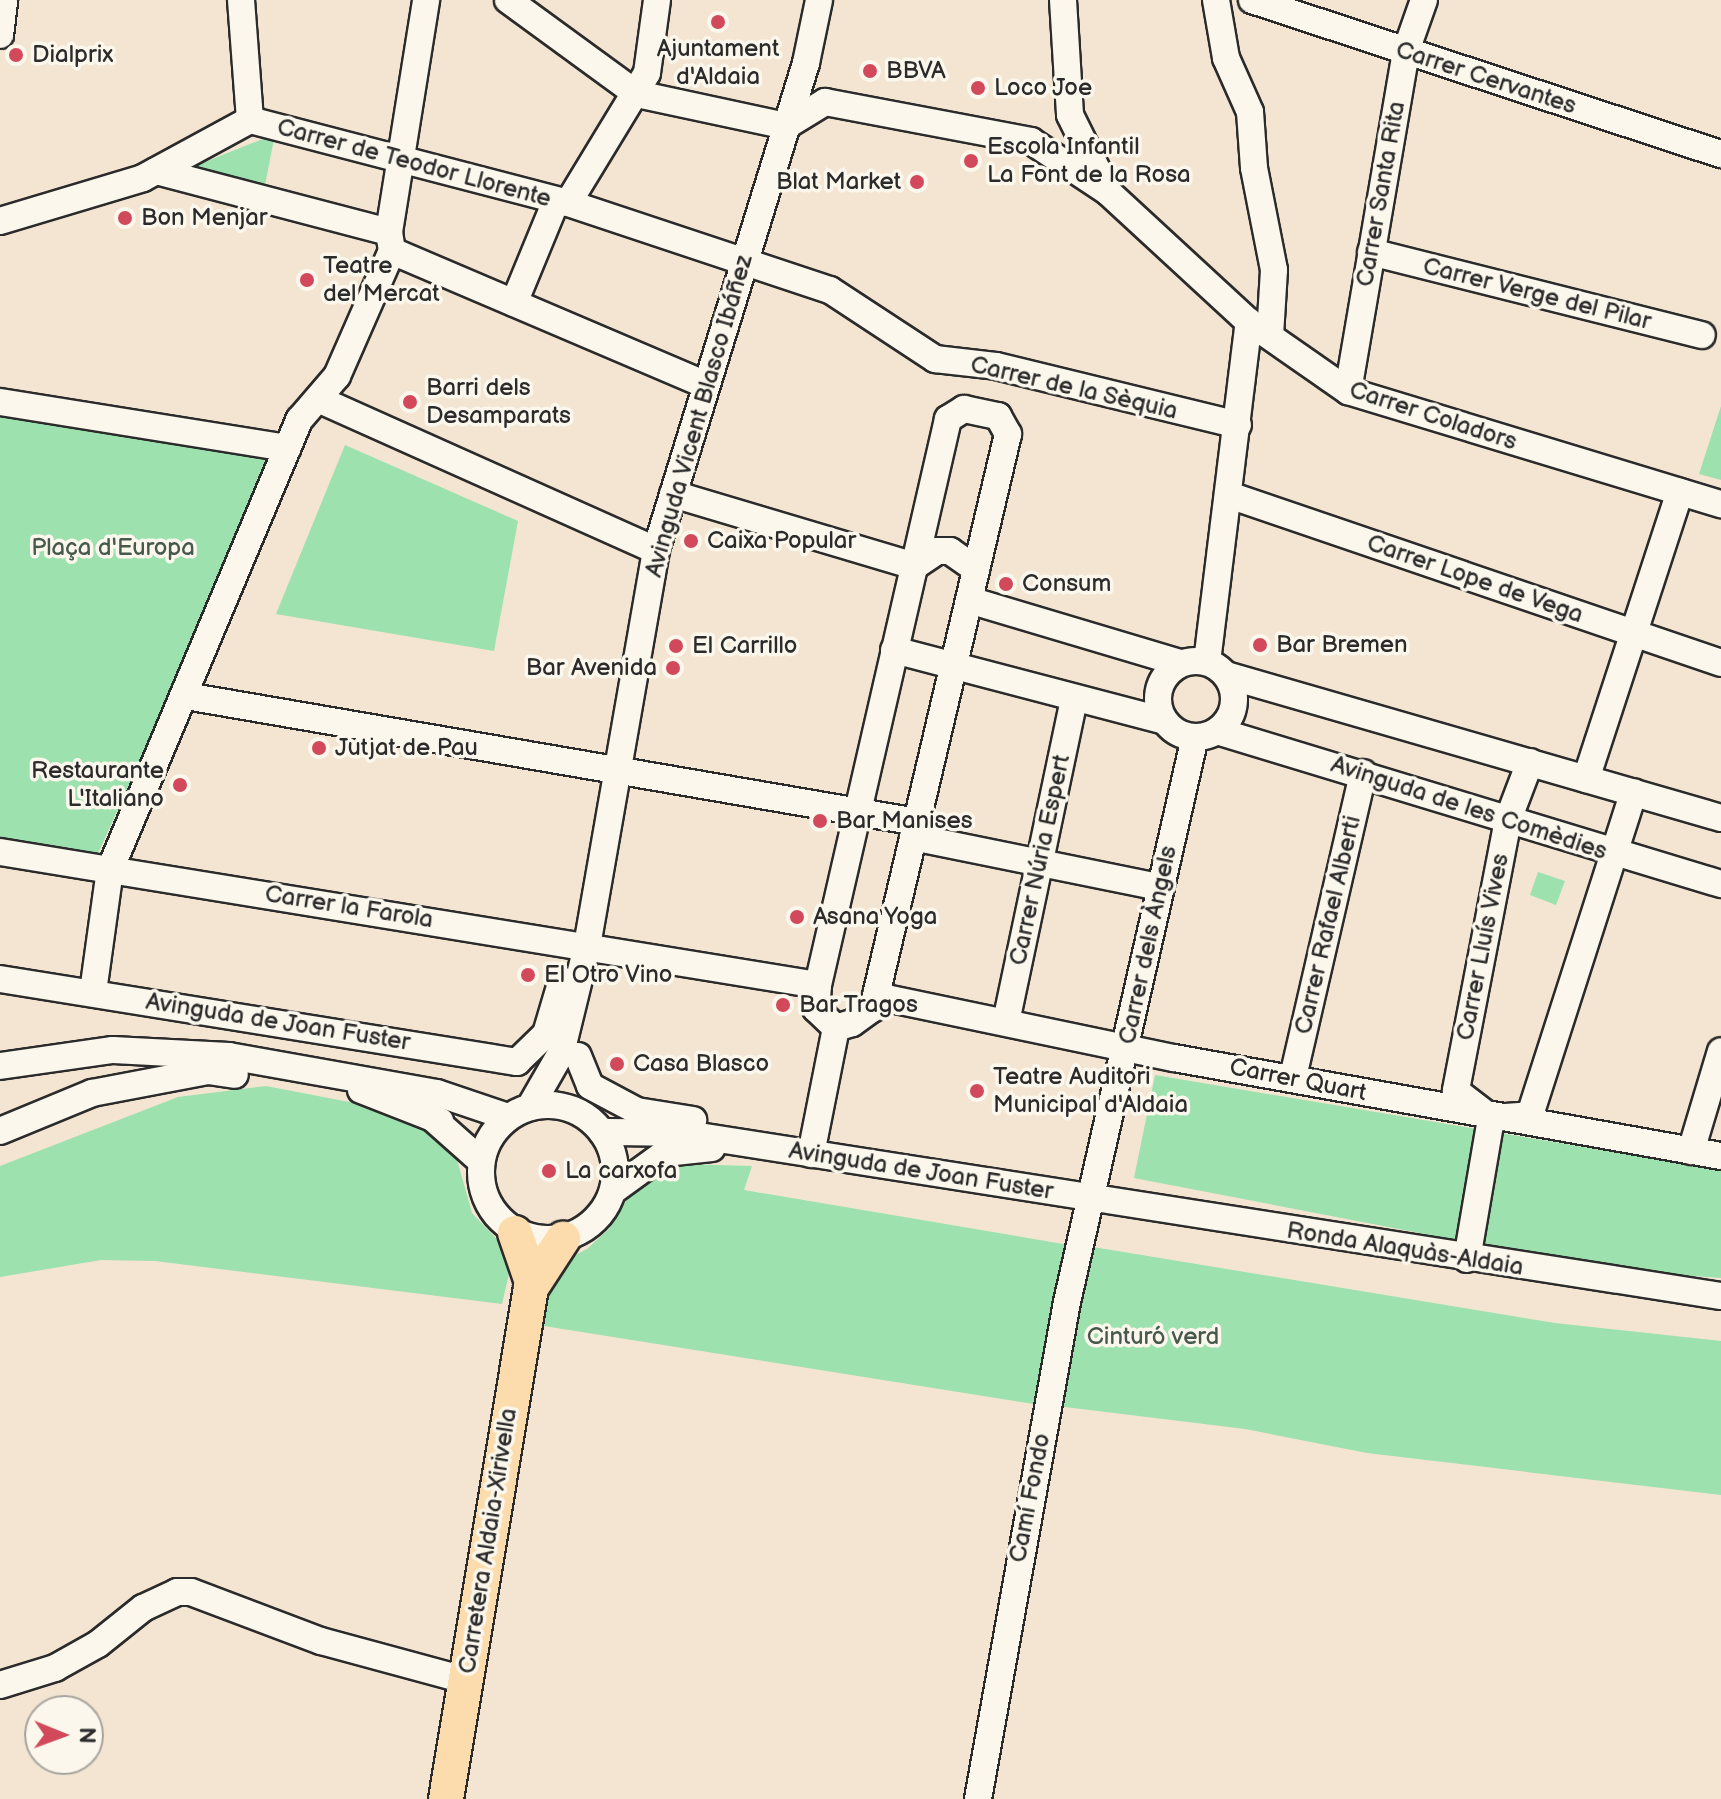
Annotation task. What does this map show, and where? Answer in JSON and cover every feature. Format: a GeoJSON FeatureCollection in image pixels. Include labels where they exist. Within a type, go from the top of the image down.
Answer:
{"type":"FeatureCollection","features":[{"type":"Feature","properties":{"kind":"main road","name":"Carretera Aldaia-Xirivella"},"geometry":{"type":"LineString","coordinates":[[515,1233],[532,1282]]}},
{"type":"Feature","properties":{"kind":"main road","name":"Carretera Aldaia-Xirivella"},"geometry":{"type":"LineString","coordinates":[[446,1799],[532,1282],[563,1239]]}},
{"type":"Feature","properties":{"kind":"street"},"geometry":{"type":"LineString","coordinates":[[0,35],[4,0]]}},
{"type":"Feature","properties":{"kind":"street"},"geometry":{"type":"LineString","coordinates":[[241,0],[250,120]]}},
{"type":"Feature","properties":{"kind":"street"},"geometry":{"type":"LineString","coordinates":[[93,992],[110,870],[186,696],[287,448],[300,419],[320,400],[337,376],[390,241],[426,0]]}},
{"type":"Feature","properties":{"kind":"street"},"geometry":{"type":"LineString","coordinates":[[514,303],[562,202],[637,94],[647,73],[657,0]]}},
{"type":"Feature","properties":{"kind":"street"},"geometry":{"type":"LineString","coordinates":[[511,1],[637,94],[786,126],[825,102],[813,85],[810,42],[819,0]]}},
{"type":"Feature","properties":{"kind":"street"},"geometry":{"type":"LineString","coordinates":[[1063,0],[1070,115],[1108,192]]}},
{"type":"Feature","properties":{"kind":"street"},"geometry":{"type":"LineString","coordinates":[[894,650],[1206,734],[1232,709],[1233,692],[1216,668],[1229,495],[1238,425],[1274,270],[1254,168],[1250,112],[1226,58],[1216,0]]}},
{"type":"Feature","properties":{"kind":"street","name":"Carrer Cervantes"},"geometry":{"type":"LineString","coordinates":[[1252,0],[1721,154]]}},
{"type":"Feature","properties":{"kind":"street","name":"Carrer Santa Rita"},"geometry":{"type":"LineString","coordinates":[[1348,391],[1406,51],[1424,0]]}},
{"type":"Feature","properties":{"kind":"street","name":"Avinguda Vicent Blasco Ibáñez"},"geometry":{"type":"LineString","coordinates":[[519,1112],[561,1053],[587,946],[656,550],[810,42]]}},
{"type":"Feature","properties":{"kind":"street","name":"Carrer Coladors"},"geometry":{"type":"LineString","coordinates":[[825,102],[1031,141],[1108,192],[1260,328],[1348,391],[1721,504]]}},
{"type":"Feature","properties":{"kind":"street"},"geometry":{"type":"LineString","coordinates":[[1031,141],[1070,115]]}},
{"type":"Feature","properties":{"kind":"street","name":"Carrer de Teodor Llorente"},"geometry":{"type":"LineString","coordinates":[[0,221],[156,171],[250,120],[562,202],[743,261]]}},
{"type":"Feature","properties":{"kind":"street"},"geometry":{"type":"LineString","coordinates":[[156,171],[390,241],[514,303],[706,385]]}},
{"type":"Feature","properties":{"kind":"street","name":"Carrer Verge del Pilar"},"geometry":{"type":"LineString","coordinates":[[1371,252],[1702,335]]}},
{"type":"Feature","properties":{"kind":"street","name":"Carrer de la Sèquia"},"geometry":{"type":"LineString","coordinates":[[743,261],[830,290],[935,359],[996,366],[1238,425]]}},
{"type":"Feature","properties":{"kind":"street"},"geometry":{"type":"LineString","coordinates":[[320,400],[656,550]]}},
{"type":"Feature","properties":{"kind":"street"},"geometry":{"type":"LineString","coordinates":[[0,402],[287,448]]}},
{"type":"Feature","properties":{"kind":"street"},"geometry":{"type":"LineString","coordinates":[[964,409],[998,416],[1008,434],[873,1008],[852,1023],[836,1028],[816,1009],[818,985],[948,419],[964,409]]}},
{"type":"Feature","properties":{"kind":"street"},"geometry":{"type":"LineString","coordinates":[[1586,779],[1680,492]]}},
{"type":"Feature","properties":{"kind":"street"},"geometry":{"type":"LineString","coordinates":[[673,494],[915,566]]}},
{"type":"Feature","properties":{"kind":"street","name":"Carrer Lope de Vega"},"geometry":{"type":"LineString","coordinates":[[1229,495],[1721,663]]}},
{"type":"Feature","properties":{"kind":"street"},"geometry":{"type":"LineString","coordinates":[[915,566],[937,551],[950,551],[976,569]]}},
{"type":"Feature","properties":{"kind":"street"},"geometry":{"type":"LineString","coordinates":[[969,600],[1180,663],[1216,668],[1721,818]]}},
{"type":"Feature","properties":{"kind":"street"},"geometry":{"type":"LineString","coordinates":[[1161,720],[1161,688],[1168,672],[1180,663]]}},
{"type":"Feature","properties":{"kind":"street"},"geometry":{"type":"LineString","coordinates":[[186,696],[858,812],[1039,863],[1159,887]]}},
{"type":"Feature","properties":{"kind":"street","name":"Carrer Núria Espert"},"geometry":{"type":"LineString","coordinates":[[1006,1022],[1074,698]]}},
{"type":"Feature","properties":{"kind":"street","name":"Avinguda de les Comèdies"},"geometry":{"type":"LineString","coordinates":[[1206,734],[1363,773],[1615,855],[1721,884]]}},
{"type":"Feature","properties":{"kind":"street","name":"Carrer dels Àngels"},"geometry":{"type":"LineString","coordinates":[[1090,1199],[1126,1048],[1159,887],[1206,734]]}},
{"type":"Feature","properties":{"kind":"street","name":"Carrer Lluís Vives"},"geometry":{"type":"LineString","coordinates":[[1491,1118],[1456,1091],[1508,820],[1530,762]]}},
{"type":"Feature","properties":{"kind":"street","name":"Carrer Rafael Alberti"},"geometry":{"type":"LineString","coordinates":[[1293,1077],[1363,773]]}},
{"type":"Feature","properties":{"kind":"street"},"geometry":{"type":"LineString","coordinates":[[1467,1259],[1491,1118],[1530,1115],[1634,792]]}},
{"type":"Feature","properties":{"kind":"street"},"geometry":{"type":"LineString","coordinates":[[0,852],[110,870]]}},
{"type":"Feature","properties":{"kind":"street","name":"Carrer la Farola"},"geometry":{"type":"LineString","coordinates":[[110,870],[587,946]]}},
{"type":"Feature","properties":{"kind":"street"},"geometry":{"type":"LineString","coordinates":[[587,946],[818,985]]}},
{"type":"Feature","properties":{"kind":"street","name":"Avinguda Vicent Blasco Ibáñez"},"geometry":{"type":"LineString","coordinates":[[546,1034],[568,961],[587,946]]}},
{"type":"Feature","properties":{"kind":"street","name":"Avinguda Vicent Blasco Ibáñez"},"geometry":{"type":"LineString","coordinates":[[587,946],[578,1056],[593,1123]]}},
{"type":"Feature","properties":{"kind":"street","name":"Avinguda de Joan Fuster"},"geometry":{"type":"LineString","coordinates":[[0,979],[517,1062],[546,1034]]}},
{"type":"Feature","properties":{"kind":"street","name":"Carrer Quart"},"geometry":{"type":"LineString","coordinates":[[876,996],[1491,1118],[1721,1156]]}},
{"type":"Feature","properties":{"kind":"street"},"geometry":{"type":"LineString","coordinates":[[310,1028],[319,1050],[342,1074]]}},
{"type":"Feature","properties":{"kind":"street"},"geometry":{"type":"LineString","coordinates":[[811,1154],[836,1028]]}},
{"type":"Feature","properties":{"kind":"street"},"geometry":{"type":"LineString","coordinates":[[0,1066],[113,1050],[229,1056],[370,1079],[519,1112],[554,1105],[593,1123],[615,1159],[614,1190],[595,1222],[563,1239],[540,1241],[515,1233],[484,1198],[481,1161],[491,1135],[519,1112]]}},
{"type":"Feature","properties":{"kind":"street"},"geometry":{"type":"LineString","coordinates":[[1691,1151],[1721,1051]]}},
{"type":"Feature","properties":{"kind":"street","name":"Avinguda de Joan Fuster"},"geometry":{"type":"LineString","coordinates":[[578,1056],[590,1086],[637,1111],[713,1123],[751,1143]]}},
{"type":"Feature","properties":{"kind":"street"},"geometry":{"type":"LineString","coordinates":[[0,1131],[92,1093],[208,1071],[363,1091],[440,1121]]}},
{"type":"Feature","properties":{"kind":"street"},"geometry":{"type":"LineString","coordinates":[[370,1079],[440,1121],[481,1161]]}},
{"type":"Feature","properties":{"kind":"street","name":"Avinguda de Joan Fuster"},"geometry":{"type":"LineString","coordinates":[[593,1123],[751,1143],[1090,1199]]}},
{"type":"Feature","properties":{"kind":"street","name":"Avinguda de Joan Fuster"},"geometry":{"type":"LineString","coordinates":[[614,1190],[665,1153],[751,1143]]}},
{"type":"Feature","properties":{"kind":"street","name":"Ronda Alaquàs-Aldaia"},"geometry":{"type":"LineString","coordinates":[[1090,1199],[1721,1296]]}},
{"type":"Feature","properties":{"kind":"street","name":"Camí Fondo"},"geometry":{"type":"LineString","coordinates":[[978,1799],[1052,1381],[1090,1199]]}},
{"type":"Feature","properties":{"kind":"street"},"geometry":{"type":"LineString","coordinates":[[0,1685],[55,1668],[98,1644],[143,1608],[177,1592],[191,1592],[321,1641],[465,1680]]}},
{"type":"Feature","properties":{"kind":"green space"},"geometry":{"type":"Polygon","coordinates":[[[275,134],[264,190],[180,172],[275,134]]]}},
{"type":"Feature","properties":{"kind":"green space"},"geometry":{"type":"Polygon","coordinates":[[[1721,406],[1721,480],[1699,474],[1721,406]]]}},
{"type":"Feature","properties":{"kind":"green space","name":"Plaça d'Europa"},"geometry":{"type":"Polygon","coordinates":[[[0,415],[276,461],[95,860],[0,845],[0,415]]]}},
{"type":"Feature","properties":{"kind":"green space"},"geometry":{"type":"Polygon","coordinates":[[[345,445],[518,521],[494,651],[276,614],[345,445]]]}},
{"type":"Feature","properties":{"kind":"green space"},"geometry":{"type":"Polygon","coordinates":[[[1538,872],[1565,881],[1556,905],[1530,895],[1538,872]]]}},
{"type":"Feature","properties":{"kind":"green space"},"geometry":{"type":"Polygon","coordinates":[[[1155,1075],[1721,1170],[1721,1278],[1612,1270],[1134,1178],[1155,1075]]]}},
{"type":"Feature","properties":{"kind":"green space"},"geometry":{"type":"Polygon","coordinates":[[[266,1086],[391,1110],[454,1149],[472,1213],[508,1251],[511,1265],[502,1304],[155,1261],[101,1260],[0,1277],[0,1166],[178,1097],[266,1086]]]}},
{"type":"Feature","properties":{"kind":"green space","name":"Cinturó verd"},"geometry":{"type":"Polygon","coordinates":[[[681,1164],[752,1166],[744,1190],[1069,1245],[1040,1405],[544,1326],[547,1283],[564,1261],[587,1249],[609,1229],[634,1188],[659,1170],[681,1164]]]}},
{"type":"Feature","properties":{"kind":"green space","name":"Cinturó verd"},"geometry":{"type":"Polygon","coordinates":[[[1087,1246],[1555,1323],[1721,1341],[1721,1495],[1367,1453],[1245,1429],[1057,1406],[1087,1246]]]}},
{"type":"Feature","properties":{"kind":"place","name":"Ajuntament d'Aldaia"},"geometry":{"type":"Point","coordinates":[718,22]}},
{"type":"Feature","properties":{"kind":"place","name":"Dialprix"},"geometry":{"type":"Point","coordinates":[16,55]}},
{"type":"Feature","properties":{"kind":"place","name":"BBVA"},"geometry":{"type":"Point","coordinates":[870,71]}},
{"type":"Feature","properties":{"kind":"place","name":"Loco Joe"},"geometry":{"type":"Point","coordinates":[978,88]}},
{"type":"Feature","properties":{"kind":"place","name":"Escola Infantil La Font de la Rosa"},"geometry":{"type":"Point","coordinates":[971,161]}},
{"type":"Feature","properties":{"kind":"place","name":"Blat Market"},"geometry":{"type":"Point","coordinates":[917,182]}},
{"type":"Feature","properties":{"kind":"place","name":"Bon Menjar"},"geometry":{"type":"Point","coordinates":[125,218]}},
{"type":"Feature","properties":{"kind":"place","name":"Teatre del Mercat"},"geometry":{"type":"Point","coordinates":[307,280]}},
{"type":"Feature","properties":{"kind":"place","name":"Barri dels Desamparats"},"geometry":{"type":"Point","coordinates":[410,402]}},
{"type":"Feature","properties":{"kind":"place","name":"Caixa Popular"},"geometry":{"type":"Point","coordinates":[691,541]}},
{"type":"Feature","properties":{"kind":"place","name":"Consum"},"geometry":{"type":"Point","coordinates":[1006,584]}},
{"type":"Feature","properties":{"kind":"place","name":"Bar Bremen"},"geometry":{"type":"Point","coordinates":[1260,645]}},
{"type":"Feature","properties":{"kind":"place","name":"El Carrillo"},"geometry":{"type":"Point","coordinates":[676,646]}},
{"type":"Feature","properties":{"kind":"place","name":"Bar Avenida"},"geometry":{"type":"Point","coordinates":[673,668]}},
{"type":"Feature","properties":{"kind":"place","name":"Jutjat de Pau"},"geometry":{"type":"Point","coordinates":[319,748]}},
{"type":"Feature","properties":{"kind":"place","name":"Restaurante L'Italiano"},"geometry":{"type":"Point","coordinates":[180,785]}},
{"type":"Feature","properties":{"kind":"place","name":"Bar Manises"},"geometry":{"type":"Point","coordinates":[820,821]}},
{"type":"Feature","properties":{"kind":"place","name":"Asana Yoga"},"geometry":{"type":"Point","coordinates":[797,917]}},
{"type":"Feature","properties":{"kind":"place","name":"El Otro Vino"},"geometry":{"type":"Point","coordinates":[528,975]}},
{"type":"Feature","properties":{"kind":"place","name":"Bar Tragos"},"geometry":{"type":"Point","coordinates":[783,1005]}},
{"type":"Feature","properties":{"kind":"place","name":"Casa Blasco"},"geometry":{"type":"Point","coordinates":[617,1064]}},
{"type":"Feature","properties":{"kind":"place","name":"Teatre Auditori Municipal d'Aldaia"},"geometry":{"type":"Point","coordinates":[977,1091]}},
{"type":"Feature","properties":{"kind":"place","name":"La carxofa"},"geometry":{"type":"Point","coordinates":[549,1171]}}]}
